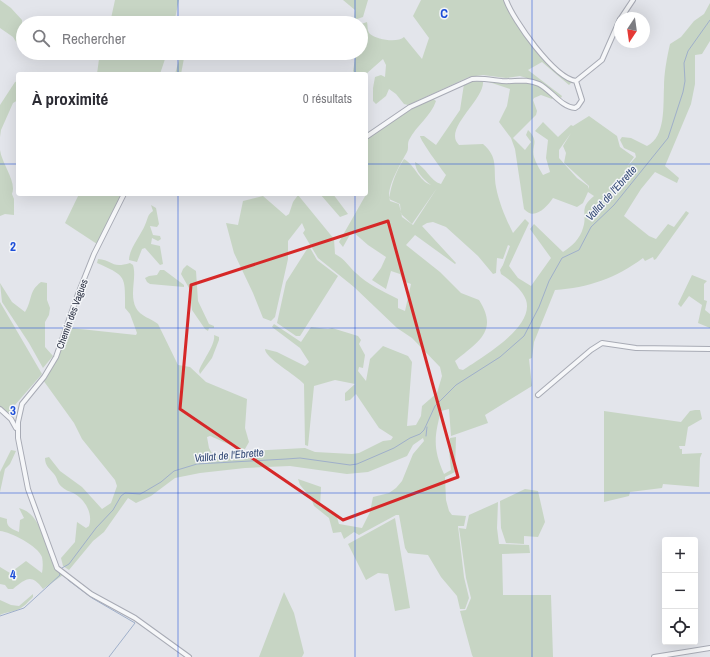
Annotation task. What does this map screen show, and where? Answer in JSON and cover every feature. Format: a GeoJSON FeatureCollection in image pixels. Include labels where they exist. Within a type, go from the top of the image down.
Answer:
{"type":"FeatureCollection","features":[{"type":"Feature","properties":{"kind":"street"},"geometry":{"type":"LineString","coordinates":[[506,0],[518,25],[550,64],[570,79],[576,81]]}},
{"type":"Feature","properties":{"kind":"street"},"geometry":{"type":"LineString","coordinates":[[625,12],[633,0]]}},
{"type":"Feature","properties":{"kind":"street"},"geometry":{"type":"LineString","coordinates":[[576,81],[602,60],[614,33]]}},
{"type":"Feature","properties":{"kind":"street"},"geometry":{"type":"LineString","coordinates":[[368,136],[410,107],[472,79],[481,78],[504,81],[520,79],[529,80],[548,89],[564,103],[574,108],[578,106],[582,100],[576,81]]}},
{"type":"Feature","properties":{"kind":"street","name":"Chemin des Vagues"},"geometry":{"type":"LineString","coordinates":[[17,430],[19,412],[22,404],[44,377],[56,357],[72,310],[92,261],[123,196]]}},
{"type":"Feature","properties":{"kind":"street"},"geometry":{"type":"LineString","coordinates":[[538,395],[591,350],[602,344],[643,348],[710,349]]}},
{"type":"Feature","properties":{"kind":"street"},"geometry":{"type":"LineString","coordinates":[[0,409],[11,419],[17,430],[28,489],[57,568],[91,594],[134,618],[189,657]]}},
{"type":"Feature","properties":{"kind":"street"},"geometry":{"type":"LineString","coordinates":[[654,657],[710,648]]}},
{"type":"Feature","properties":{"kind":"highlighted area"},"geometry":{"type":"Polygon","coordinates":[[[388,221],[458,477],[343,520],[180,409],[191,285],[388,221]]]}},
{"type":"Feature","properties":{"kind":"green space"},"geometry":{"type":"Polygon","coordinates":[[[0,0],[11,8],[18,16],[16,16],[16,42],[13,37],[0,28],[0,0]]]}},
{"type":"Feature","properties":{"kind":"green space"},"geometry":{"type":"Polygon","coordinates":[[[115,0],[179,0],[176,16],[112,16],[115,0]]]}},
{"type":"Feature","properties":{"kind":"green space"},"geometry":{"type":"Polygon","coordinates":[[[343,0],[368,0],[363,16],[354,16],[355,10],[343,0]]]}},
{"type":"Feature","properties":{"kind":"green space"},"geometry":{"type":"Polygon","coordinates":[[[421,0],[505,0],[516,24],[532,46],[572,82],[569,85],[542,62],[528,70],[562,96],[561,98],[533,80],[520,76],[506,78],[483,75],[469,77],[408,105],[404,104],[396,94],[389,89],[386,96],[376,104],[373,101],[375,77],[381,75],[385,77],[386,65],[383,59],[368,72],[354,72],[355,60],[368,60],[368,30],[373,36],[387,40],[397,40],[404,37],[422,59],[429,38],[413,16],[421,0]]]}},
{"type":"Feature","properties":{"kind":"green space"},"geometry":{"type":"Polygon","coordinates":[[[710,3],[710,41],[702,54],[695,55],[695,84],[691,104],[665,166],[679,178],[677,183],[655,172],[641,189],[624,216],[649,236],[656,239],[668,224],[674,227],[686,211],[689,213],[656,259],[654,260],[653,257],[645,261],[643,258],[633,265],[601,281],[579,287],[555,290],[534,342],[532,358],[529,359],[532,386],[485,415],[488,423],[451,436],[449,409],[441,411],[437,428],[436,450],[444,474],[451,470],[449,450],[450,438],[456,437],[455,472],[445,477],[446,500],[449,511],[452,515],[466,516],[464,526],[458,526],[464,577],[469,598],[465,609],[460,609],[457,596],[441,577],[428,555],[408,553],[405,548],[399,515],[396,515],[359,535],[354,532],[344,539],[341,532],[333,533],[329,518],[314,506],[311,498],[300,485],[298,479],[321,487],[320,507],[333,511],[339,524],[362,528],[370,512],[373,497],[389,493],[402,481],[413,454],[424,441],[423,438],[413,445],[407,456],[368,472],[347,474],[290,466],[245,468],[200,473],[175,478],[151,496],[136,503],[128,498],[104,532],[93,541],[69,570],[63,566],[61,558],[75,542],[77,522],[86,528],[89,526],[90,517],[88,508],[82,500],[59,484],[47,465],[45,458],[49,457],[60,471],[82,487],[102,509],[111,503],[117,486],[115,480],[82,439],[74,423],[43,380],[56,361],[68,325],[71,326],[71,328],[136,335],[137,333],[130,314],[125,308],[125,290],[122,279],[114,271],[97,263],[98,259],[115,265],[130,263],[133,265],[133,297],[136,308],[143,315],[158,324],[178,365],[190,367],[206,382],[247,399],[245,428],[249,442],[245,449],[233,446],[210,436],[207,437],[209,448],[213,455],[234,456],[248,451],[305,448],[315,452],[359,453],[383,441],[391,440],[393,437],[379,428],[356,394],[350,400],[345,401],[345,393],[355,384],[335,380],[314,386],[308,446],[305,445],[304,384],[275,362],[266,353],[265,349],[277,352],[305,366],[309,362],[300,348],[272,327],[274,324],[301,342],[311,327],[332,328],[358,336],[361,340],[359,344],[365,355],[363,368],[359,367],[358,371],[366,381],[370,359],[383,346],[408,356],[412,362],[407,426],[416,425],[421,416],[422,406],[437,393],[442,376],[440,367],[412,338],[397,328],[354,287],[318,258],[303,233],[305,230],[302,223],[288,241],[288,259],[275,317],[271,321],[263,318],[234,253],[226,223],[238,225],[243,201],[263,196],[286,216],[289,214],[293,202],[299,196],[334,239],[335,254],[365,281],[398,299],[398,308],[405,311],[411,284],[403,281],[400,274],[391,271],[386,289],[372,280],[381,268],[386,257],[368,245],[352,231],[343,247],[339,242],[365,196],[368,196],[368,137],[432,98],[436,101],[434,106],[409,140],[408,150],[394,176],[389,197],[396,173],[404,159],[427,183],[431,185],[418,172],[415,162],[419,164],[434,180],[441,184],[446,175],[427,149],[420,136],[424,136],[436,145],[460,110],[464,84],[474,81],[483,81],[482,89],[460,123],[456,131],[455,138],[459,145],[483,144],[488,149],[493,159],[499,199],[505,217],[513,233],[525,219],[529,223],[509,266],[518,278],[531,286],[551,258],[530,229],[534,224],[563,252],[580,236],[584,223],[584,211],[586,204],[594,196],[588,192],[583,203],[577,207],[553,198],[544,209],[536,213],[532,214],[524,209],[515,149],[511,138],[499,122],[507,106],[510,89],[489,82],[490,80],[524,81],[538,86],[554,97],[552,99],[541,95],[534,98],[533,100],[537,111],[536,115],[513,138],[525,150],[531,142],[526,135],[528,130],[532,134],[534,138],[534,157],[543,175],[550,172],[546,158],[548,140],[535,131],[543,122],[558,137],[571,125],[573,126],[589,116],[617,136],[620,147],[634,157],[627,167],[636,157],[635,153],[624,148],[620,140],[622,137],[631,138],[647,146],[658,136],[662,120],[665,76],[670,44],[681,37],[694,21],[704,14],[710,3]],[[571,133],[559,150],[559,158],[577,178],[588,186],[588,189],[589,186],[564,163],[566,153],[563,146],[571,133]],[[437,188],[412,224],[401,214],[402,217],[413,225],[437,188]],[[390,199],[390,201],[399,204],[401,212],[400,204],[390,199]],[[433,222],[422,226],[456,263],[455,264],[415,235],[406,245],[440,272],[461,293],[479,300],[485,311],[487,320],[483,335],[478,342],[455,361],[459,369],[463,370],[505,341],[515,331],[527,310],[526,300],[519,289],[501,274],[500,270],[510,246],[508,245],[503,259],[497,258],[496,273],[493,274],[478,256],[446,227],[433,222]]]}},
{"type":"Feature","properties":{"kind":"green space"},"geometry":{"type":"Polygon","coordinates":[[[99,60],[165,60],[161,72],[97,72],[99,60]]]}},
{"type":"Feature","properties":{"kind":"green space"},"geometry":{"type":"Polygon","coordinates":[[[179,60],[184,60],[181,72],[176,72],[179,60]]]}},
{"type":"Feature","properties":{"kind":"green space"},"geometry":{"type":"Polygon","coordinates":[[[15,82],[16,101],[13,103],[1,130],[0,137],[0,105],[15,82]]]}},
{"type":"Feature","properties":{"kind":"green space"},"geometry":{"type":"Polygon","coordinates":[[[0,150],[13,184],[12,194],[14,199],[14,215],[5,214],[0,216],[0,150]]]}},
{"type":"Feature","properties":{"kind":"green space"},"geometry":{"type":"Polygon","coordinates":[[[78,196],[120,196],[97,244],[65,223],[78,196]]]}},
{"type":"Feature","properties":{"kind":"green space"},"geometry":{"type":"Polygon","coordinates":[[[322,196],[334,196],[348,214],[340,217],[322,196]]]}},
{"type":"Feature","properties":{"kind":"green space"},"geometry":{"type":"Polygon","coordinates":[[[151,205],[156,208],[159,224],[157,227],[150,226],[153,235],[160,236],[161,239],[158,241],[152,238],[151,244],[160,246],[163,264],[160,265],[145,248],[142,249],[137,262],[129,260],[133,247],[153,211],[151,205]]]}},
{"type":"Feature","properties":{"kind":"green space"},"geometry":{"type":"Polygon","coordinates":[[[309,246],[317,260],[338,276],[300,336],[296,336],[277,323],[286,282],[309,246]]]}},
{"type":"Feature","properties":{"kind":"green space"},"geometry":{"type":"Polygon","coordinates":[[[187,265],[196,271],[198,301],[209,324],[214,326],[214,328],[209,328],[208,331],[192,310],[189,288],[181,274],[187,265]]]}},
{"type":"Feature","properties":{"kind":"green space"},"geometry":{"type":"Polygon","coordinates":[[[160,270],[164,270],[184,285],[184,287],[150,284],[147,282],[145,278],[157,275],[160,270]]]}},
{"type":"Feature","properties":{"kind":"green space"},"geometry":{"type":"Polygon","coordinates":[[[692,275],[707,281],[704,284],[704,300],[707,301],[705,310],[710,314],[710,328],[698,323],[702,305],[689,296],[681,307],[678,304],[692,275]]]}},
{"type":"Feature","properties":{"kind":"green space"},"geometry":{"type":"Polygon","coordinates":[[[41,282],[47,283],[47,300],[50,308],[49,315],[45,322],[45,347],[53,356],[43,368],[29,343],[2,302],[0,283],[12,302],[25,312],[32,292],[41,282]]]}},
{"type":"Feature","properties":{"kind":"green space"},"geometry":{"type":"Polygon","coordinates":[[[0,302],[42,374],[8,413],[0,408],[0,302]]]}},
{"type":"Feature","properties":{"kind":"green space"},"geometry":{"type":"Polygon","coordinates":[[[214,335],[219,337],[219,340],[212,358],[200,374],[199,371],[211,348],[214,335]]]}},
{"type":"Feature","properties":{"kind":"green space"},"geometry":{"type":"Polygon","coordinates":[[[700,410],[702,419],[688,427],[685,446],[679,446],[680,449],[682,449],[682,454],[702,453],[700,458],[699,487],[663,484],[662,488],[630,492],[629,496],[604,502],[604,411],[681,422],[690,411],[700,410]]]}},
{"type":"Feature","properties":{"kind":"green space"},"geometry":{"type":"Polygon","coordinates":[[[11,450],[16,451],[10,464],[5,469],[0,492],[0,472],[11,450]]]}},
{"type":"Feature","properties":{"kind":"green space"},"geometry":{"type":"Polygon","coordinates":[[[525,489],[538,491],[545,522],[538,537],[524,536],[524,544],[506,543],[501,528],[500,501],[525,489]]]}},
{"type":"Feature","properties":{"kind":"green space"},"geometry":{"type":"Polygon","coordinates":[[[498,502],[497,528],[499,544],[529,545],[530,553],[502,554],[503,595],[551,595],[553,657],[473,657],[472,655],[460,611],[466,610],[471,598],[466,578],[459,528],[466,529],[469,515],[498,502]]]}},
{"type":"Feature","properties":{"kind":"green space"},"geometry":{"type":"Polygon","coordinates":[[[19,508],[27,511],[37,523],[54,565],[63,575],[43,589],[32,579],[25,580],[13,589],[8,589],[5,585],[0,584],[0,567],[10,573],[26,561],[42,573],[42,557],[35,548],[17,537],[0,531],[0,517],[7,519],[7,524],[12,529],[19,532],[20,520],[24,518],[19,508]]]}},
{"type":"Feature","properties":{"kind":"green space"},"geometry":{"type":"Polygon","coordinates":[[[395,518],[410,608],[395,611],[388,574],[378,573],[366,580],[348,544],[395,518]]]}},
{"type":"Feature","properties":{"kind":"green space"},"geometry":{"type":"Polygon","coordinates":[[[284,592],[294,613],[304,653],[302,657],[259,657],[284,592]]]}},
{"type":"Feature","properties":{"kind":"green space"},"geometry":{"type":"Polygon","coordinates":[[[33,594],[33,597],[21,608],[0,615],[0,600],[11,605],[19,606],[33,594]]]}},
{"type":"Feature","properties":{"kind":"waterway","name":"Vallat de l'Ebrette"},"geometry":{"type":"LineString","coordinates":[[62,568],[69,564],[96,528],[113,510],[121,496],[125,493],[140,494],[161,482],[174,471],[197,464],[300,458],[350,465],[357,464],[394,448],[410,438],[420,434],[424,430],[435,406],[456,385],[500,357],[524,336],[539,307],[549,281],[562,258],[579,250],[591,227],[614,205],[668,138],[683,92],[685,81],[684,63],[688,51],[710,20]]}},
{"type":"Feature","properties":{"kind":"waterway","name":"Vallat de l'Ebrette"},"geometry":{"type":"LineString","coordinates":[[426,436],[427,427]]}},
{"type":"Feature","properties":{"kind":"waterway","name":"Vallat de l'Ebrette"},"geometry":{"type":"LineString","coordinates":[[0,616],[24,608],[60,575],[59,572]]}},
{"type":"Feature","properties":{"kind":"waterway"},"geometry":{"type":"LineString","coordinates":[[68,580],[92,598],[135,623],[109,657]]}}]}
